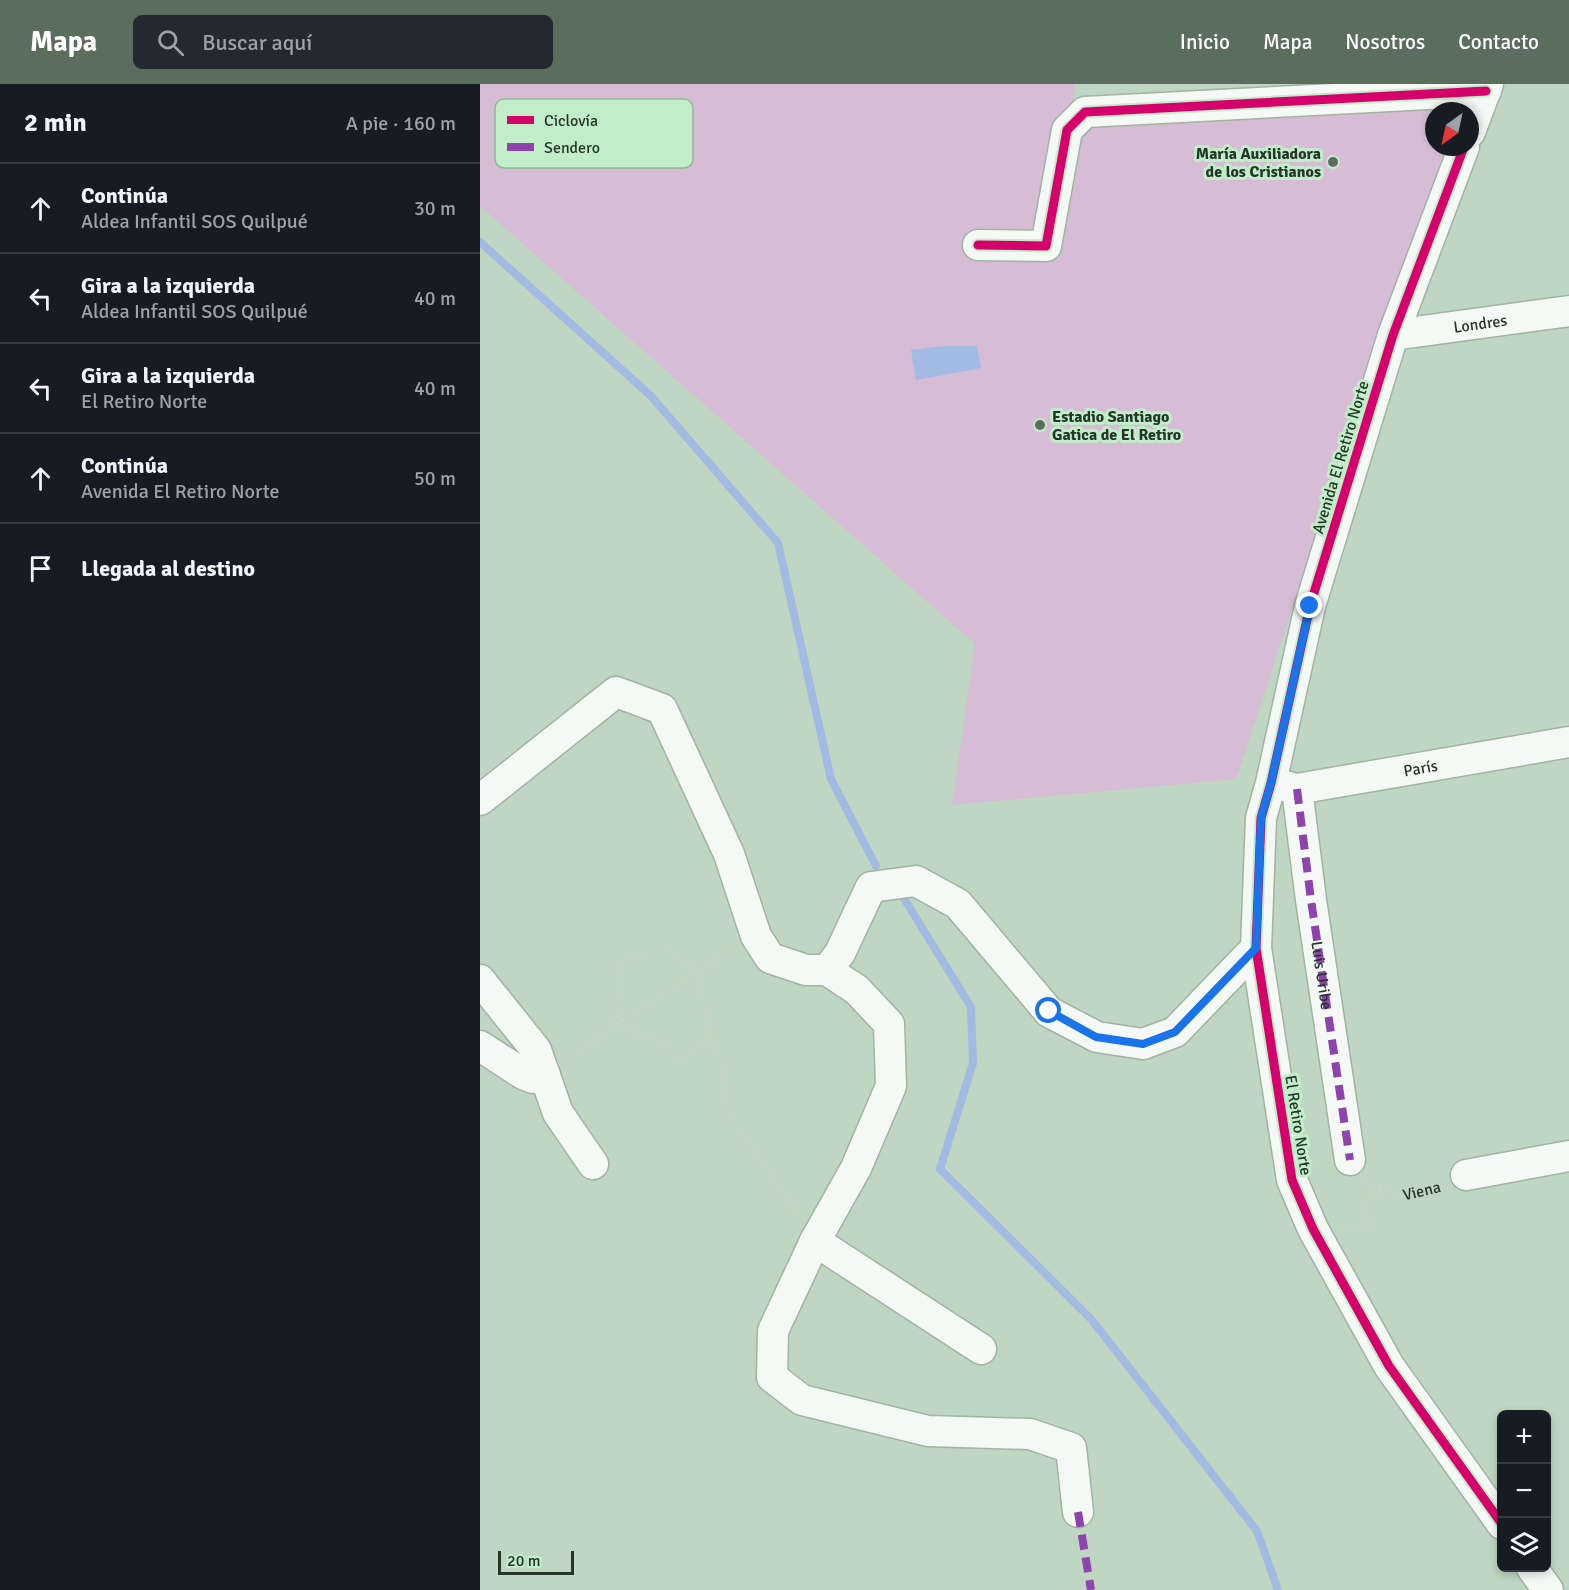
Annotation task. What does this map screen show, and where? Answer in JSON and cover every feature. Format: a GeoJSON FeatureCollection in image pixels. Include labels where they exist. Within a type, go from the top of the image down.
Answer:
{"type":"FeatureCollection","features":[{"type":"Feature","properties":{"kind":"street"},"geometry":{"type":"LineString","coordinates":[[978,245],[1046,246],[1067,130],[1085,112],[1487,87],[1479,108]]}},
{"type":"Feature","properties":{"kind":"street","name":"Avenida El Retiro Norte"},"geometry":{"type":"LineString","coordinates":[[1284,786],[1310,606],[1393,335],[1461,156]]}},
{"type":"Feature","properties":{"kind":"street","name":"Londres"},"geometry":{"type":"LineString","coordinates":[[1393,335],[1569,311]]}},
{"type":"Feature","properties":{"kind":"street"},"geometry":{"type":"LineString","coordinates":[[480,800],[616,692],[662,709],[729,854],[756,936],[770,958],[806,970],[827,970],[857,990],[889,1024],[891,1086],[856,1168],[815,1241],[773,1331],[772,1377],[802,1400],[928,1431],[1030,1434],[1071,1448],[1078,1512]]}},
{"type":"Feature","properties":{"kind":"street","name":"París"},"geometry":{"type":"LineString","coordinates":[[1284,786],[1569,742]]}},
{"type":"Feature","properties":{"kind":"street","name":"El Retiro Norte"},"geometry":{"type":"LineString","coordinates":[[1284,786],[1261,818],[1256,948],[1292,1180],[1312,1229],[1389,1366],[1498,1518]]}},
{"type":"Feature","properties":{"kind":"street","name":"Luis Uribe"},"geometry":{"type":"LineString","coordinates":[[1284,786],[1311,900],[1350,1160]]}},
{"type":"Feature","properties":{"kind":"street"},"geometry":{"type":"LineString","coordinates":[[827,970],[840,953],[871,887],[916,881],[958,904],[1049,1011],[1096,1037],[1143,1044],[1175,1032],[1256,948]]}},
{"type":"Feature","properties":{"kind":"street"},"geometry":{"type":"LineString","coordinates":[[480,980],[536,1050],[558,1113],[593,1164]]}},
{"type":"Feature","properties":{"kind":"street"},"geometry":{"type":"LineString","coordinates":[[480,1046],[523,1074],[533,1078],[545,1075]]}},
{"type":"Feature","properties":{"kind":"street"},"geometry":{"type":"LineString","coordinates":[[1466,1174],[1569,1156]]}},
{"type":"Feature","properties":{"kind":"street"},"geometry":{"type":"LineString","coordinates":[[815,1241],[981,1349]]}},
{"type":"Feature","properties":{"kind":"street"},"geometry":{"type":"LineString","coordinates":[[1535,1572],[1548,1590]]}},
{"type":"Feature","properties":{"kind":"path"},"geometry":{"type":"LineString","coordinates":[[545,1075],[616,1024],[756,936]]}},
{"type":"Feature","properties":{"kind":"path"},"geometry":{"type":"LineString","coordinates":[[616,1024],[620,962],[669,949],[698,972],[709,1039],[722,1057],[723,1098],[735,1128],[752,1144],[815,1241]]}},
{"type":"Feature","properties":{"kind":"path"},"geometry":{"type":"LineString","coordinates":[[616,1024],[664,1043],[680,1062],[709,1039]]}},
{"type":"Feature","properties":{"kind":"shaded area","name":"Estadio Santiago Gatica de El Retiro"},"geometry":{"type":"Polygon","coordinates":[[[480,84],[1075,84],[1072,119],[1425,110],[1425,156],[1442,156],[1236,779],[952,805],[975,644],[480,206],[480,84]]]}},
{"type":"Feature","properties":{"kind":"water"},"geometry":{"type":"Polygon","coordinates":[[[944,346],[977,346],[981,368],[916,380],[911,350],[944,346]]]}},
{"type":"Feature","properties":{"kind":"waterway"},"geometry":{"type":"LineString","coordinates":[[480,242],[651,396],[778,543],[831,779],[876,866]]}},
{"type":"Feature","properties":{"kind":"waterway"},"geometry":{"type":"LineString","coordinates":[[903,897],[971,1007],[973,1063],[940,1169],[1091,1319],[1257,1531],[1278,1590]]}},
{"type":"Feature","properties":{"kind":"marked path"},"geometry":{"type":"LineString","coordinates":[[1297,789],[1311,900],[1350,1160]]}},
{"type":"Feature","properties":{"kind":"marked path"},"geometry":{"type":"LineString","coordinates":[[1078,1512],[1091,1590]]}},
{"type":"Feature","properties":{"kind":"cycle path"},"geometry":{"type":"LineString","coordinates":[[978,245],[1046,246],[1067,130],[1085,112],[1486,91]]}},
{"type":"Feature","properties":{"kind":"cycle path"},"geometry":{"type":"LineString","coordinates":[[1461,156],[1393,335],[1310,606],[1271,783],[1261,818],[1256,948],[1292,1180],[1313,1229],[1389,1366],[1498,1518]]}},
{"type":"Feature","properties":{"kind":"place","name":"María Auxiliadora de los Cristianos"},"geometry":{"type":"Point","coordinates":[1333,162]}},
{"type":"Feature","properties":{"kind":"place","name":"Estadio Santiago Gatica de El Retiro"},"geometry":{"type":"Point","coordinates":[1040,425]}},
{"type":"Feature","properties":{"kind":"route"},"geometry":{"type":"LineString","coordinates":[[1049,1011],[1096,1037],[1143,1044],[1175,1032],[1256,948],[1261,818],[1271,783],[1310,606]]}}]}
